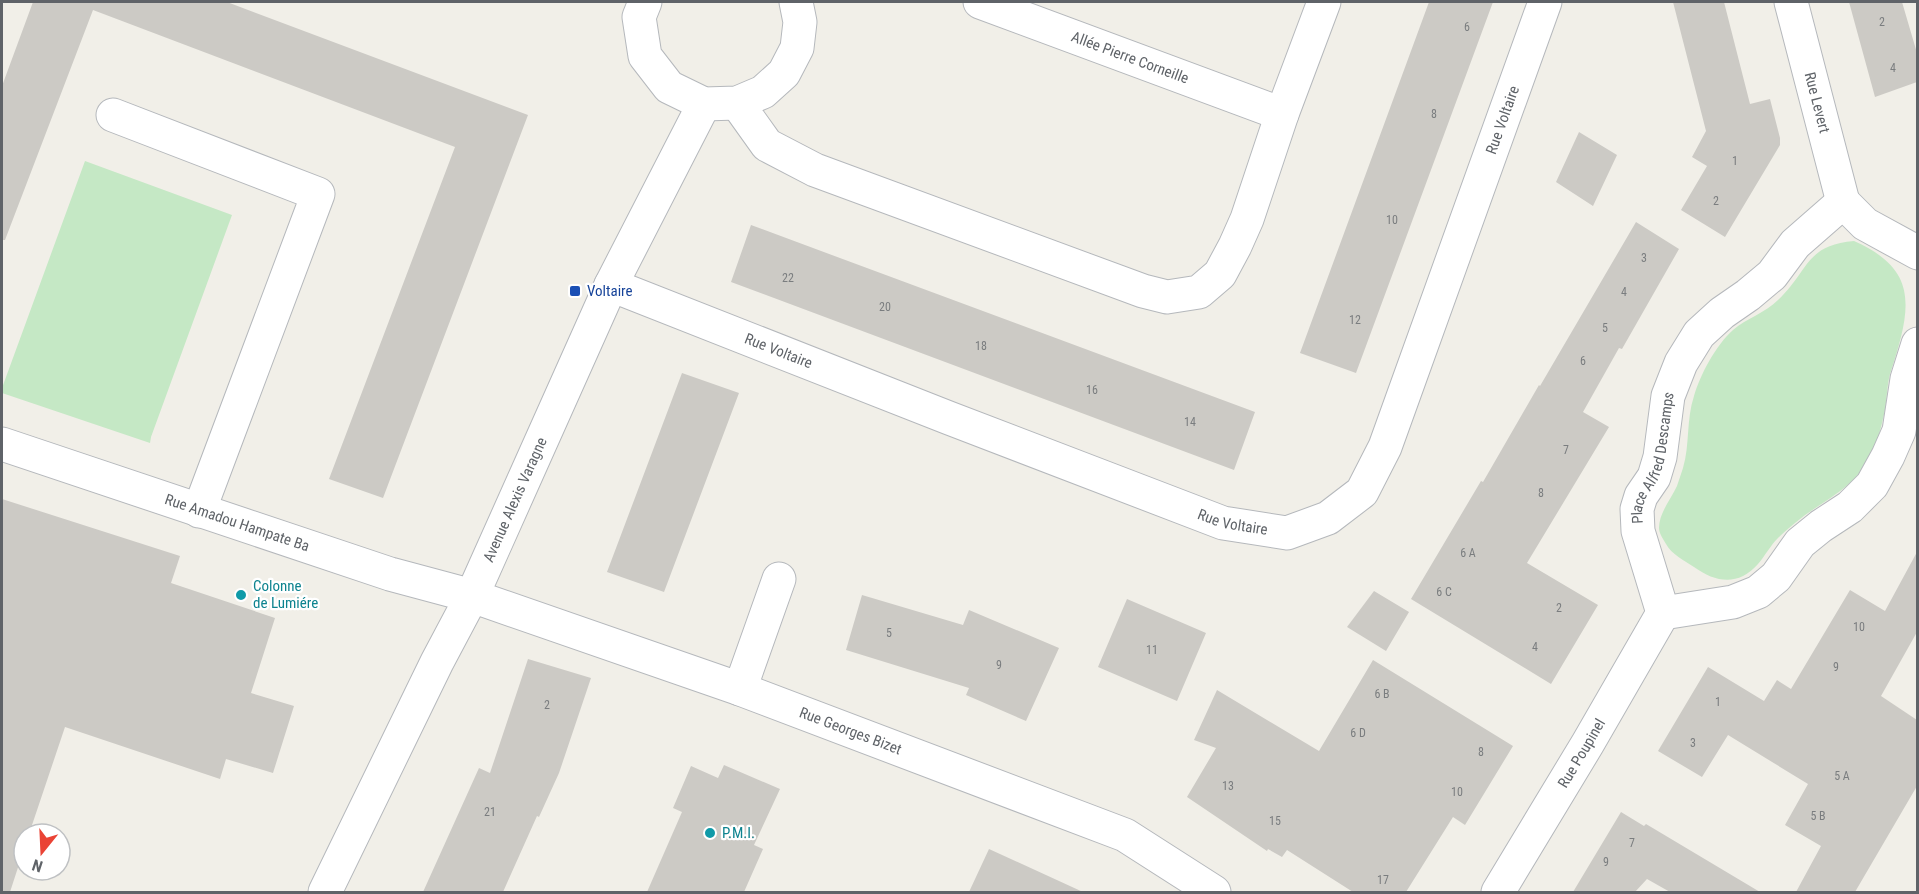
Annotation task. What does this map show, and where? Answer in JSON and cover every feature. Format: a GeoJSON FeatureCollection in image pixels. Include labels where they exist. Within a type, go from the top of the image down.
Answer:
{"type":"FeatureCollection","features":[{"type":"Feature","properties":{"kind":"street"},"geometry":{"type":"LineString","coordinates":[[645,2],[639,17],[645,56],[669,87],[704,104],[737,103],[763,92],[784,74],[796,48],[800,21],[796,2]]}},
{"type":"Feature","properties":{"kind":"street","name":"Allée Pierre Corneille"},"geometry":{"type":"LineString","coordinates":[[980,2],[1282,114]]}},
{"type":"Feature","properties":{"kind":"street"},"geometry":{"type":"LineString","coordinates":[[737,103],[767,145],[815,170],[1143,291],[1167,297],[1199,292],[1220,274],[1247,219],[1282,114],[1324,2]]}},
{"type":"Feature","properties":{"kind":"street","name":"Rue Voltaire"},"geometry":{"type":"LineString","coordinates":[[611,285],[1223,523],[1287,532],[1328,518],[1362,492],[1385,447],[1545,2]]}},
{"type":"Feature","properties":{"kind":"street","name":"Rue Levert"},"geometry":{"type":"LineString","coordinates":[[1791,2],[1843,202]]}},
{"type":"Feature","properties":{"kind":"street","name":"Avenue Alexis Varagne"},"geometry":{"type":"LineString","coordinates":[[325,892],[437,662],[472,596],[611,285],[704,104]]}},
{"type":"Feature","properties":{"kind":"street"},"geometry":{"type":"LineString","coordinates":[[113,115],[318,194],[199,511]]}},
{"type":"Feature","properties":{"kind":"street"},"geometry":{"type":"LineString","coordinates":[[1843,202],[1865,224],[1917,253]]}},
{"type":"Feature","properties":{"kind":"street","name":"Place Alfred Descamps"},"geometry":{"type":"LineString","coordinates":[[1664,613],[1638,531],[1637,509],[1641,496],[1654,477],[1660,457],[1668,396],[1681,363],[1699,334],[1722,313],[1772,275],[1795,244],[1843,202]]}},
{"type":"Feature","properties":{"kind":"street"},"geometry":{"type":"LineString","coordinates":[[1664,613],[1733,602],[1758,592],[1776,578],[1800,543],[1850,507],[1872,485],[1899,431],[1907,379],[1917,344]]}},
{"type":"Feature","properties":{"kind":"street","name":"Rue Amadou Hampate Ba"},"geometry":{"type":"LineString","coordinates":[[2,444],[390,574],[472,596]]}},
{"type":"Feature","properties":{"kind":"street"},"geometry":{"type":"LineString","coordinates":[[740,689],[779,579]]}},
{"type":"Feature","properties":{"kind":"street","name":"Rue Georges Bizet"},"geometry":{"type":"LineString","coordinates":[[472,596],[740,689],[1125,835],[1214,892]]}},
{"type":"Feature","properties":{"kind":"street","name":"Rue Poupinel"},"geometry":{"type":"LineString","coordinates":[[1498,892],[1664,613]]}},
{"type":"Feature","properties":{"kind":"green space"},"geometry":{"type":"Polygon","coordinates":[[[85,161],[232,215],[150,443],[2,393],[85,161]]]}},
{"type":"Feature","properties":{"kind":"green space"},"geometry":{"type":"Polygon","coordinates":[[[1854,241],[1875,252],[1890,265],[1900,278],[1905,293],[1903,329],[1889,378],[1882,423],[1873,450],[1852,481],[1784,532],[1751,571],[1735,579],[1727,580],[1711,576],[1671,551],[1662,538],[1659,528],[1663,512],[1677,486],[1683,468],[1692,405],[1700,379],[1709,361],[1727,336],[1738,326],[1778,300],[1809,261],[1826,248],[1838,243],[1854,241]]]}},
{"type":"Feature","properties":{"kind":"building"},"geometry":{"type":"Polygon","coordinates":[[[33,2],[227,2],[528,115],[383,498],[329,479],[455,147],[93,10],[5,240],[2,240],[2,86],[33,2]]]}},
{"type":"Feature","properties":{"kind":"building"},"geometry":{"type":"Polygon","coordinates":[[[1429,2],[1493,2],[1356,373],[1300,353],[1429,2]]]}},
{"type":"Feature","properties":{"kind":"building"},"geometry":{"type":"Polygon","coordinates":[[[1673,2],[1724,2],[1750,104],[1770,99],[1780,138],[1780,145],[1725,237],[1681,210],[1707,166],[1692,157],[1706,131],[1673,2]]]}},
{"type":"Feature","properties":{"kind":"building"},"geometry":{"type":"Polygon","coordinates":[[[1849,2],[1902,2],[1917,53],[1917,82],[1875,97],[1849,2]]]}},
{"type":"Feature","properties":{"kind":"building"},"geometry":{"type":"Polygon","coordinates":[[[1579,132],[1617,155],[1593,206],[1556,182],[1579,132]]]}},
{"type":"Feature","properties":{"kind":"building"},"geometry":{"type":"Polygon","coordinates":[[[1636,222],[1679,249],[1583,412],[1609,427],[1527,563],[1598,605],[1551,684],[1411,599],[1481,481],[1483,482],[1636,222]]]}},
{"type":"Feature","properties":{"kind":"building"},"geometry":{"type":"Polygon","coordinates":[[[751,225],[1255,412],[1234,470],[731,282],[751,225]]]}},
{"type":"Feature","properties":{"kind":"building"},"geometry":{"type":"Polygon","coordinates":[[[682,373],[739,393],[664,592],[607,572],[682,373]]]}},
{"type":"Feature","properties":{"kind":"building"},"geometry":{"type":"Polygon","coordinates":[[[2,499],[180,556],[171,583],[275,618],[251,693],[294,706],[273,773],[226,759],[220,779],[65,727],[33,822],[12,822],[13,882],[10,892],[2,892],[2,499]]]}},
{"type":"Feature","properties":{"kind":"building"},"geometry":{"type":"Polygon","coordinates":[[[1917,552],[1917,632],[1881,696],[1917,720],[1917,786],[1855,892],[1796,892],[1821,846],[1785,825],[1808,784],[1728,735],[1702,777],[1658,751],[1708,667],[1764,701],[1777,680],[1791,689],[1850,590],[1885,611],[1917,552]]]}},
{"type":"Feature","properties":{"kind":"building"},"geometry":{"type":"Polygon","coordinates":[[[1374,591],[1409,612],[1386,651],[1347,627],[1374,591]]]}},
{"type":"Feature","properties":{"kind":"building"},"geometry":{"type":"Polygon","coordinates":[[[862,595],[963,625],[969,610],[1059,648],[1026,721],[966,695],[969,688],[846,650],[862,595]]]}},
{"type":"Feature","properties":{"kind":"building"},"geometry":{"type":"Polygon","coordinates":[[[1127,599],[1206,633],[1177,701],[1098,667],[1127,599]]]}},
{"type":"Feature","properties":{"kind":"building"},"geometry":{"type":"Polygon","coordinates":[[[528,659],[591,678],[559,773],[503,892],[423,892],[479,768],[490,773],[528,659]]]}},
{"type":"Feature","properties":{"kind":"building"},"geometry":{"type":"Polygon","coordinates":[[[1373,660],[1513,746],[1465,825],[1453,817],[1406,892],[1353,892],[1287,850],[1282,857],[1268,849],[1267,851],[1187,797],[1216,748],[1194,740],[1217,690],[1319,751],[1373,660]]]}},
{"type":"Feature","properties":{"kind":"building","name":"P.M.I."},"geometry":{"type":"Polygon","coordinates":[[[724,765],[780,789],[754,845],[763,849],[744,892],[647,892],[682,812],[673,808],[691,766],[718,778],[724,765]]]}},
{"type":"Feature","properties":{"kind":"building"},"geometry":{"type":"Polygon","coordinates":[[[1621,812],[1644,826],[1646,824],[1760,892],[1670,892],[1647,879],[1635,892],[1573,892],[1621,812]]]}},
{"type":"Feature","properties":{"kind":"building"},"geometry":{"type":"Polygon","coordinates":[[[989,849],[1083,892],[969,892],[989,849]]]}},
{"type":"Feature","properties":{"kind":"place","name":"Voltaire"},"geometry":{"type":"Point","coordinates":[575,291]}},
{"type":"Feature","properties":{"kind":"place","name":"Colonne de Lumiére"},"geometry":{"type":"Point","coordinates":[241,595]}},
{"type":"Feature","properties":{"kind":"place","name":"P.M.I."},"geometry":{"type":"Point","coordinates":[710,833]}}]}
